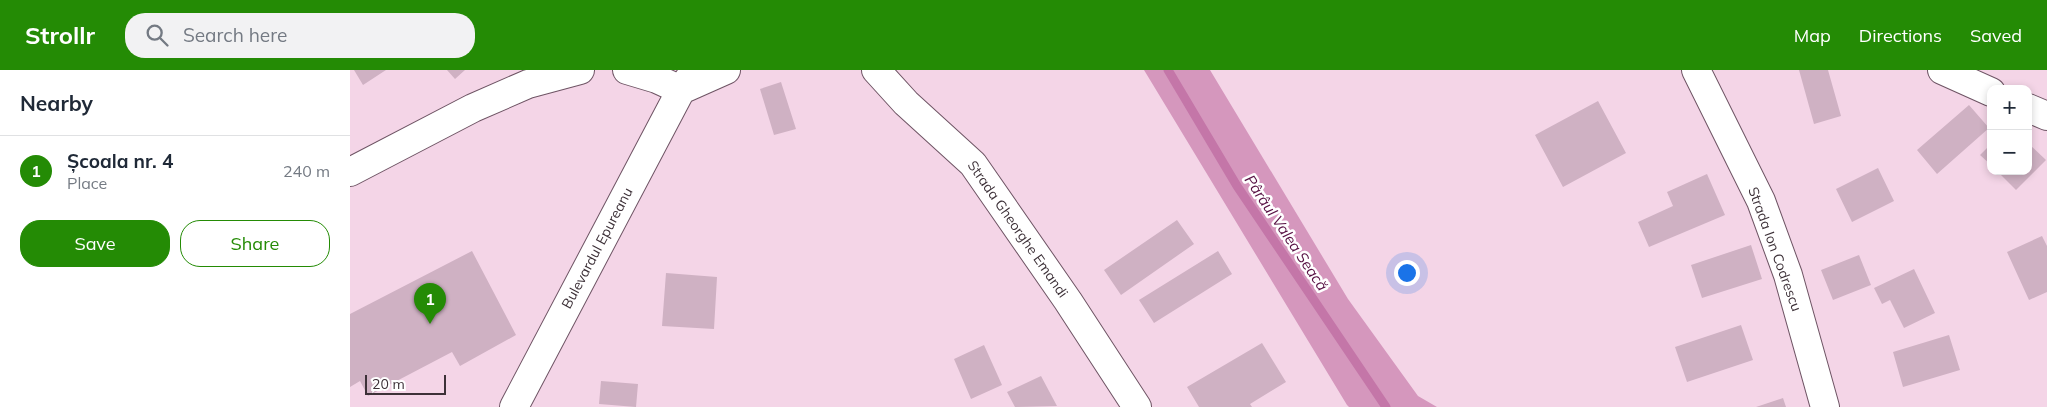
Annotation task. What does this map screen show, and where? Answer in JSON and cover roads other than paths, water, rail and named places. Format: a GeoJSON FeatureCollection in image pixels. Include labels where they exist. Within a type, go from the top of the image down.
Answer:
{"type":"FeatureCollection","features":[{"type":"Feature","properties":{"kind":"main road"},"geometry":{"type":"LineString","coordinates":[[350,172],[473,108],[528,84],[580,70]]}},
{"type":"Feature","properties":{"kind":"main road"},"geometry":{"type":"LineString","coordinates":[[627,70],[657,79],[688,80],[726,70]]}},
{"type":"Feature","properties":{"kind":"main road","name":"Strada Gheorghe Emandi"},"geometry":{"type":"LineString","coordinates":[[876,70],[906,103],[938,129],[974,164],[1068,301],[1137,407]]}},
{"type":"Feature","properties":{"kind":"main road","name":"Strada Ion Codrescu"},"geometry":{"type":"LineString","coordinates":[[1696,70],[1761,201],[1788,275],[1825,407]]}},
{"type":"Feature","properties":{"kind":"main road"},"geometry":{"type":"LineString","coordinates":[[1942,70],[1987,90]]}},
{"type":"Feature","properties":{"kind":"main road","name":"Bulevardul Epureanu"},"geometry":{"type":"LineString","coordinates":[[514,407],[688,80]]}},
{"type":"Feature","properties":{"kind":"main road"},"geometry":{"type":"LineString","coordinates":[[2032,110],[2047,116]]}},
{"type":"Feature","properties":{"kind":"waterway","name":"Pârâul Valea Seacă"},"geometry":{"type":"LineString","coordinates":[[1168,70],[1237,186],[1386,407]]}},
{"type":"Feature","properties":{"kind":"place","name":"Școala nr. 4"},"geometry":{"type":"Point","coordinates":[430,324]}}]}
